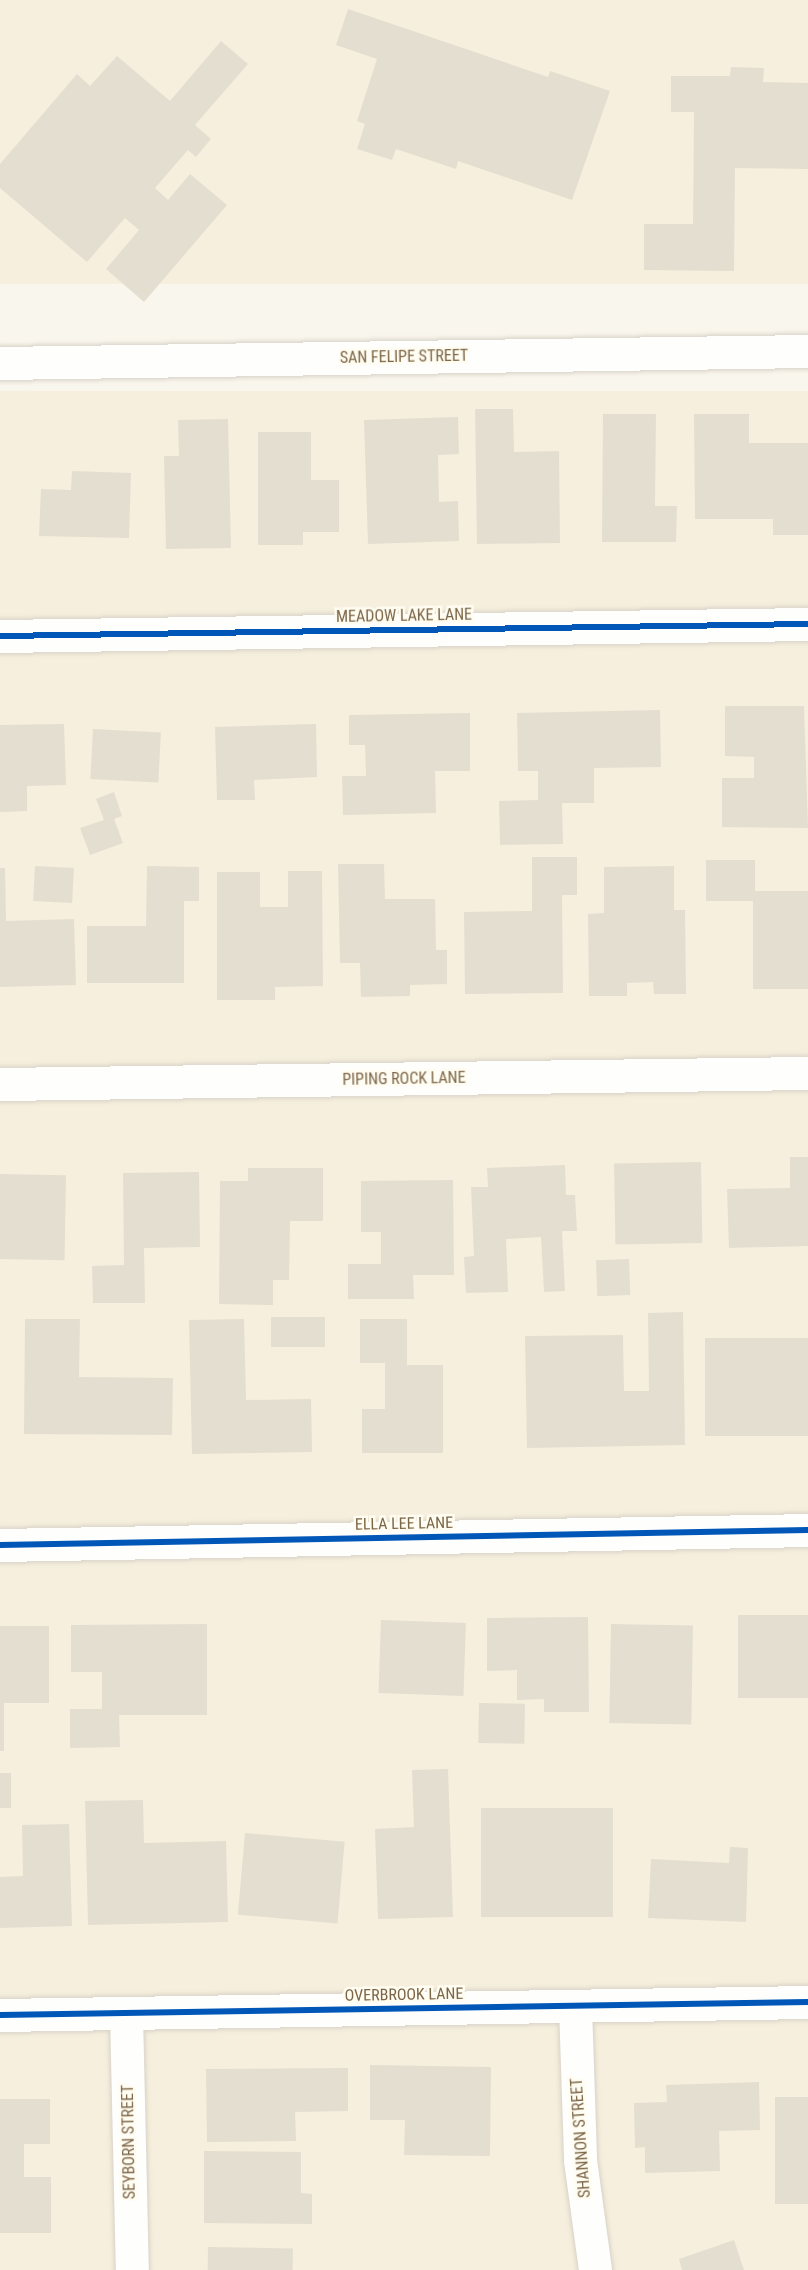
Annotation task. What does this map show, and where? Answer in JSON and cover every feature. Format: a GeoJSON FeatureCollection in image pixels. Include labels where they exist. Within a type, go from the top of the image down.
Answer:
{"type":"FeatureCollection","features":[{"type":"Feature","properties":{"kind":"street","name":"SAN FELIPE STREET"},"geometry":{"type":"LineString","coordinates":[[0,363],[808,351]]}},
{"type":"Feature","properties":{"kind":"street","name":"MEADOW LAKE LANE"},"geometry":{"type":"LineString","coordinates":[[0,636],[808,624]]}},
{"type":"Feature","properties":{"kind":"street","name":"PIPING ROCK LANE"},"geometry":{"type":"LineString","coordinates":[[0,1084],[808,1073]]}},
{"type":"Feature","properties":{"kind":"street","name":"ELLA LEE LANE"},"geometry":{"type":"LineString","coordinates":[[0,1545],[808,1530]]}},
{"type":"Feature","properties":{"kind":"street","name":"OVERBROOK LANE"},"geometry":{"type":"LineString","coordinates":[[0,2016],[808,2002]]}},
{"type":"Feature","properties":{"kind":"street","name":"SHANNON STREET"},"geometry":{"type":"LineString","coordinates":[[575,2006],[580,2160],[595,2270]]}},
{"type":"Feature","properties":{"kind":"street","name":"SEYBORN STREET"},"geometry":{"type":"LineString","coordinates":[[126,2013],[132,2270]]}},
{"type":"Feature","properties":{"kind":"shaded area"},"geometry":{"type":"Polygon","coordinates":[[[0,0],[808,0],[808,284],[0,284],[0,0]]]}},
{"type":"Feature","properties":{"kind":"shaded area"},"geometry":{"type":"Polygon","coordinates":[[[0,391],[808,391],[808,2270],[0,2270],[0,391]]]}},
{"type":"Feature","properties":{"kind":"building"},"geometry":{"type":"Polygon","coordinates":[[[348,9],[548,77],[550,71],[610,91],[572,200],[458,161],[456,169],[396,149],[392,160],[357,149],[365,124],[357,121],[377,59],[336,45],[348,9]]]}},
{"type":"Feature","properties":{"kind":"building"},"geometry":{"type":"Polygon","coordinates":[[[221,41],[248,64],[195,125],[211,139],[196,157],[188,150],[155,188],[168,200],[190,174],[227,205],[144,302],[106,269],[139,230],[125,218],[87,262],[0,188],[0,164],[77,74],[90,86],[117,56],[170,101],[221,41]]]}},
{"type":"Feature","properties":{"kind":"building"},"geometry":{"type":"Polygon","coordinates":[[[731,67],[764,68],[763,82],[808,83],[808,169],[735,168],[734,271],[644,270],[644,224],[693,224],[694,112],[671,112],[671,76],[730,76],[731,67]]]}},
{"type":"Feature","properties":{"kind":"building"},"geometry":{"type":"Polygon","coordinates":[[[475,409],[513,409],[514,452],[559,451],[560,543],[477,544],[475,409]]]}},
{"type":"Feature","properties":{"kind":"building"},"geometry":{"type":"Polygon","coordinates":[[[603,414],[656,414],[655,506],[677,506],[676,542],[602,542],[603,414]]]}},
{"type":"Feature","properties":{"kind":"building"},"geometry":{"type":"Polygon","coordinates":[[[694,414],[749,414],[749,443],[808,443],[808,535],[773,535],[773,519],[695,519],[694,414]]]}},
{"type":"Feature","properties":{"kind":"building"},"geometry":{"type":"Polygon","coordinates":[[[458,417],[459,454],[438,455],[439,502],[458,501],[459,541],[368,544],[364,420],[458,417]]]}},
{"type":"Feature","properties":{"kind":"building"},"geometry":{"type":"Polygon","coordinates":[[[228,419],[231,548],[166,549],[164,456],[179,456],[178,420],[228,419]]]}},
{"type":"Feature","properties":{"kind":"building"},"geometry":{"type":"Polygon","coordinates":[[[258,432],[311,432],[311,480],[339,480],[339,532],[303,532],[303,545],[258,545],[258,432]]]}},
{"type":"Feature","properties":{"kind":"building"},"geometry":{"type":"Polygon","coordinates":[[[72,471],[131,473],[129,538],[39,536],[41,489],[71,490],[72,471]]]}},
{"type":"Feature","properties":{"kind":"building"},"geometry":{"type":"Polygon","coordinates":[[[725,706],[804,706],[808,828],[722,827],[722,778],[754,778],[754,757],[725,756],[725,706]]]}},
{"type":"Feature","properties":{"kind":"building"},"geometry":{"type":"Polygon","coordinates":[[[660,710],[661,767],[594,768],[594,803],[562,803],[563,844],[500,845],[499,801],[538,800],[538,771],[518,771],[517,713],[660,710]]]}},
{"type":"Feature","properties":{"kind":"building"},"geometry":{"type":"Polygon","coordinates":[[[470,713],[470,771],[435,771],[436,813],[343,815],[342,776],[366,776],[365,745],[349,745],[349,715],[470,713]]]}},
{"type":"Feature","properties":{"kind":"building"},"geometry":{"type":"Polygon","coordinates":[[[64,724],[66,785],[27,786],[27,811],[0,812],[0,725],[64,724]]]}},
{"type":"Feature","properties":{"kind":"building"},"geometry":{"type":"Polygon","coordinates":[[[316,724],[317,777],[254,780],[255,800],[217,800],[215,727],[316,724]]]}},
{"type":"Feature","properties":{"kind":"building"},"geometry":{"type":"Polygon","coordinates":[[[93,729],[161,733],[158,782],[90,779],[93,729]]]}},
{"type":"Feature","properties":{"kind":"building"},"geometry":{"type":"Polygon","coordinates":[[[114,792],[122,816],[114,819],[123,843],[90,855],[80,828],[104,820],[96,799],[114,792]]]}},
{"type":"Feature","properties":{"kind":"building"},"geometry":{"type":"Polygon","coordinates":[[[532,857],[577,857],[577,895],[562,895],[563,993],[465,994],[464,912],[532,911],[532,857]]]}},
{"type":"Feature","properties":{"kind":"building"},"geometry":{"type":"Polygon","coordinates":[[[706,860],[755,860],[755,891],[808,891],[808,989],[753,989],[753,901],[706,901],[706,860]]]}},
{"type":"Feature","properties":{"kind":"building"},"geometry":{"type":"Polygon","coordinates":[[[338,864],[384,864],[385,899],[435,899],[436,950],[447,950],[447,984],[410,985],[410,996],[361,997],[360,963],[340,963],[338,864]]]}},
{"type":"Feature","properties":{"kind":"building"},"geometry":{"type":"Polygon","coordinates":[[[35,866],[74,868],[72,903],[33,901],[35,866]]]}},
{"type":"Feature","properties":{"kind":"building"},"geometry":{"type":"Polygon","coordinates":[[[147,866],[199,867],[199,901],[184,901],[184,983],[87,983],[87,926],[146,926],[147,866]]]}},
{"type":"Feature","properties":{"kind":"building"},"geometry":{"type":"Polygon","coordinates":[[[674,866],[674,910],[685,910],[686,994],[654,994],[653,982],[627,983],[627,996],[589,996],[588,914],[604,913],[604,867],[674,866]]]}},
{"type":"Feature","properties":{"kind":"building"},"geometry":{"type":"Polygon","coordinates":[[[0,868],[5,868],[6,921],[74,919],[76,985],[0,987],[0,868]]]}},
{"type":"Feature","properties":{"kind":"building"},"geometry":{"type":"Polygon","coordinates":[[[288,871],[322,871],[323,986],[275,987],[275,1000],[217,1000],[217,872],[260,872],[260,907],[288,907],[288,871]]]}},
{"type":"Feature","properties":{"kind":"building"},"geometry":{"type":"Polygon","coordinates":[[[790,1157],[808,1157],[808,1246],[729,1248],[727,1189],[790,1188],[790,1157]]]}},
{"type":"Feature","properties":{"kind":"building"},"geometry":{"type":"Polygon","coordinates":[[[701,1162],[702,1243],[615,1245],[614,1164],[701,1162]]]}},
{"type":"Feature","properties":{"kind":"building"},"geometry":{"type":"Polygon","coordinates":[[[565,1165],[566,1195],[575,1195],[577,1231],[562,1231],[565,1291],[544,1292],[541,1237],[506,1239],[508,1292],[466,1293],[464,1257],[474,1256],[471,1187],[488,1187],[487,1168],[565,1165]]]}},
{"type":"Feature","properties":{"kind":"building"},"geometry":{"type":"Polygon","coordinates":[[[248,1168],[323,1168],[323,1221],[290,1221],[289,1280],[273,1280],[273,1305],[219,1304],[220,1181],[248,1181],[248,1168]]]}},
{"type":"Feature","properties":{"kind":"building"},"geometry":{"type":"Polygon","coordinates":[[[199,1172],[200,1247],[144,1248],[145,1303],[93,1303],[92,1266],[124,1265],[123,1173],[199,1172]]]}},
{"type":"Feature","properties":{"kind":"building"},"geometry":{"type":"Polygon","coordinates":[[[0,1174],[66,1175],[65,1260],[0,1259],[0,1174]]]}},
{"type":"Feature","properties":{"kind":"building"},"geometry":{"type":"Polygon","coordinates":[[[453,1180],[454,1275],[413,1275],[414,1299],[348,1299],[348,1264],[381,1264],[381,1232],[361,1232],[361,1181],[453,1180]]]}},
{"type":"Feature","properties":{"kind":"building"},"geometry":{"type":"Polygon","coordinates":[[[629,1259],[630,1295],[597,1296],[596,1260],[629,1259]]]}},
{"type":"Feature","properties":{"kind":"building"},"geometry":{"type":"Polygon","coordinates":[[[683,1312],[685,1445],[527,1448],[525,1336],[623,1335],[624,1391],[649,1391],[648,1313],[683,1312]]]}},
{"type":"Feature","properties":{"kind":"building"},"geometry":{"type":"Polygon","coordinates":[[[271,1317],[325,1317],[325,1347],[271,1347],[271,1317]]]}},
{"type":"Feature","properties":{"kind":"building"},"geometry":{"type":"Polygon","coordinates":[[[25,1319],[80,1319],[79,1377],[173,1378],[172,1435],[24,1434],[25,1319]]]}},
{"type":"Feature","properties":{"kind":"building"},"geometry":{"type":"Polygon","coordinates":[[[244,1319],[246,1400],[311,1399],[312,1452],[192,1454],[189,1320],[244,1319]]]}},
{"type":"Feature","properties":{"kind":"building"},"geometry":{"type":"Polygon","coordinates":[[[360,1319],[407,1319],[407,1365],[443,1365],[443,1453],[362,1453],[362,1409],[385,1409],[385,1363],[360,1363],[360,1319]]]}},
{"type":"Feature","properties":{"kind":"building"},"geometry":{"type":"Polygon","coordinates":[[[705,1338],[808,1338],[808,1436],[705,1436],[705,1338]]]}},
{"type":"Feature","properties":{"kind":"building"},"geometry":{"type":"Polygon","coordinates":[[[738,1615],[808,1615],[808,1698],[738,1698],[738,1615]]]}},
{"type":"Feature","properties":{"kind":"building"},"geometry":{"type":"Polygon","coordinates":[[[588,1617],[589,1712],[544,1712],[544,1699],[517,1700],[517,1670],[487,1671],[487,1618],[588,1617]]]}},
{"type":"Feature","properties":{"kind":"building"},"geometry":{"type":"Polygon","coordinates":[[[381,1620],[466,1623],[463,1696],[378,1693],[381,1620]]]}},
{"type":"Feature","properties":{"kind":"building"},"geometry":{"type":"Polygon","coordinates":[[[207,1624],[207,1715],[119,1715],[120,1747],[70,1748],[70,1709],[102,1709],[102,1672],[71,1672],[71,1625],[207,1624]]]}},
{"type":"Feature","properties":{"kind":"building"},"geometry":{"type":"Polygon","coordinates":[[[611,1624],[693,1625],[691,1724],[609,1723],[611,1624]]]}},
{"type":"Feature","properties":{"kind":"building"},"geometry":{"type":"Polygon","coordinates":[[[0,1626],[49,1626],[49,1703],[4,1703],[4,1751],[0,1751],[0,1626]]]}},
{"type":"Feature","properties":{"kind":"building"},"geometry":{"type":"Polygon","coordinates":[[[479,1703],[525,1704],[524,1744],[478,1743],[479,1703]]]}},
{"type":"Feature","properties":{"kind":"building"},"geometry":{"type":"Polygon","coordinates":[[[448,1769],[453,1917],[378,1919],[375,1829],[414,1827],[412,1770],[448,1769]]]}},
{"type":"Feature","properties":{"kind":"building"},"geometry":{"type":"Polygon","coordinates":[[[0,1773],[11,1773],[11,1808],[0,1808],[0,1773]]]}},
{"type":"Feature","properties":{"kind":"building"},"geometry":{"type":"Polygon","coordinates":[[[143,1800],[144,1843],[226,1841],[228,1922],[88,1925],[85,1801],[143,1800]]]}},
{"type":"Feature","properties":{"kind":"building"},"geometry":{"type":"Polygon","coordinates":[[[481,1808],[613,1808],[613,1917],[481,1917],[481,1808]]]}},
{"type":"Feature","properties":{"kind":"building"},"geometry":{"type":"Polygon","coordinates":[[[69,1824],[72,1926],[0,1928],[0,1877],[23,1876],[22,1825],[69,1824]]]}},
{"type":"Feature","properties":{"kind":"building"},"geometry":{"type":"Polygon","coordinates":[[[245,1833],[345,1842],[337,1923],[238,1915],[245,1833]]]}},
{"type":"Feature","properties":{"kind":"building"},"geometry":{"type":"Polygon","coordinates":[[[730,1847],[748,1848],[746,1922],[648,1918],[651,1859],[729,1863],[730,1847]]]}},
{"type":"Feature","properties":{"kind":"building"},"geometry":{"type":"Polygon","coordinates":[[[370,2065],[491,2067],[490,2156],[404,2155],[405,2120],[370,2120],[370,2065]]]}},
{"type":"Feature","properties":{"kind":"building"},"geometry":{"type":"Polygon","coordinates":[[[348,2068],[348,2111],[295,2112],[296,2141],[207,2142],[206,2069],[348,2068]]]}},
{"type":"Feature","properties":{"kind":"building"},"geometry":{"type":"Polygon","coordinates":[[[759,2082],[760,2130],[719,2131],[720,2171],[645,2173],[645,2147],[635,2148],[634,2103],[667,2102],[666,2085],[759,2082]]]}},
{"type":"Feature","properties":{"kind":"building"},"geometry":{"type":"Polygon","coordinates":[[[775,2097],[808,2097],[808,2204],[775,2204],[775,2097]]]}},
{"type":"Feature","properties":{"kind":"building"},"geometry":{"type":"Polygon","coordinates":[[[0,2099],[50,2099],[50,2144],[24,2144],[24,2177],[51,2177],[51,2233],[0,2233],[0,2099]]]}},
{"type":"Feature","properties":{"kind":"building"},"geometry":{"type":"Polygon","coordinates":[[[204,2151],[301,2152],[301,2193],[312,2194],[312,2224],[204,2223],[204,2151]]]}},
{"type":"Feature","properties":{"kind":"building"},"geometry":{"type":"Polygon","coordinates":[[[734,2240],[744,2270],[682,2270],[679,2259],[734,2240]]]}},
{"type":"Feature","properties":{"kind":"building"},"geometry":{"type":"Polygon","coordinates":[[[208,2247],[293,2248],[293,2270],[208,2270],[208,2247]]]}},
{"type":"Feature","properties":{"kind":"cycle path"},"geometry":{"type":"LineString","coordinates":[[0,636],[808,624]]}},
{"type":"Feature","properties":{"kind":"cycle path"},"geometry":{"type":"LineString","coordinates":[[0,1545],[808,1530]]}},
{"type":"Feature","properties":{"kind":"cycle path"},"geometry":{"type":"LineString","coordinates":[[0,2015],[808,2002]]}}]}
